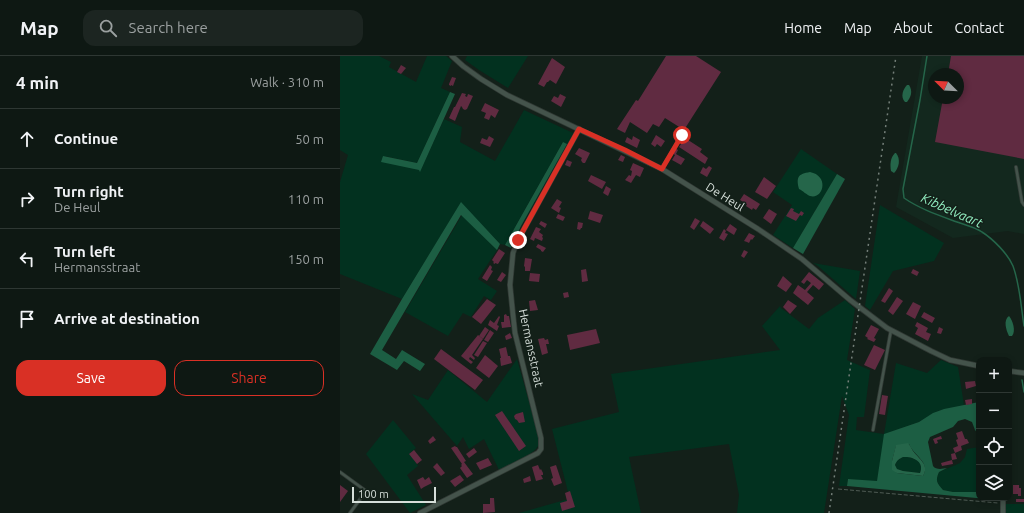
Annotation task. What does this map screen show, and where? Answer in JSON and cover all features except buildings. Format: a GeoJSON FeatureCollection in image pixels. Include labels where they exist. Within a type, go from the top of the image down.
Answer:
{"type":"FeatureCollection","features":[{"type":"Feature","properties":{"kind":"street","name":"De Heul"},"geometry":{"type":"LineString","coordinates":[[452,56],[481,79],[507,95],[625,150],[662,169],[758,229],[802,259],[850,300],[891,330],[950,360],[976,365]]}},
{"type":"Feature","properties":{"kind":"street","name":"Hermansstraat"},"geometry":{"type":"LineString","coordinates":[[420,513],[538,453],[541,448],[541,438],[515,332],[510,285],[513,253],[518,240],[579,129]]}},
{"type":"Feature","properties":{"kind":"street"},"geometry":{"type":"LineString","coordinates":[[1012,371],[1024,373]]}},
{"type":"Feature","properties":{"kind":"street"},"geometry":{"type":"LineString","coordinates":[[1002,513],[1003,501]]}},
{"type":"Feature","properties":{"kind":"lane"},"geometry":{"type":"LineString","coordinates":[[662,169],[682,135],[688,131]]}},
{"type":"Feature","properties":{"kind":"lane"},"geometry":{"type":"LineString","coordinates":[[1016,167],[1022,202],[1024,205]]}},
{"type":"Feature","properties":{"kind":"lane"},"geometry":{"type":"LineString","coordinates":[[873,430],[891,330]]}},
{"type":"Feature","properties":{"kind":"lane"},"geometry":{"type":"LineString","coordinates":[[340,472],[366,491],[350,513]]}},
{"type":"Feature","properties":{"kind":"path"},"geometry":{"type":"LineString","coordinates":[[838,489],[976,499]]}},
{"type":"Feature","properties":{"kind":"shaded area"},"geometry":{"type":"Polygon","coordinates":[[[340,56],[379,56],[391,62],[389,67],[416,82],[427,56],[446,56],[452,61],[441,88],[450,92],[417,163],[384,156],[420,171],[444,119],[462,127],[460,142],[495,161],[524,110],[573,133],[567,144],[563,142],[505,245],[500,244],[461,203],[402,299],[340,274],[340,182],[348,155],[340,150],[340,56]]]}},
{"type":"Feature","properties":{"kind":"shaded area"},"geometry":{"type":"Polygon","coordinates":[[[467,56],[528,56],[508,88],[465,60],[467,56]]]}},
{"type":"Feature","properties":{"kind":"shaded area"},"geometry":{"type":"Polygon","coordinates":[[[922,56],[1024,56],[1024,234],[1008,231],[953,238],[896,207],[922,56]]]}},
{"type":"Feature","properties":{"kind":"shaded area"},"geometry":{"type":"Polygon","coordinates":[[[907,85],[909,85],[911,89],[911,94],[907,102],[905,102],[903,100],[903,93],[907,85]]]}},
{"type":"Feature","properties":{"kind":"shaded area"},"geometry":{"type":"Polygon","coordinates":[[[450,92],[455,94],[420,172],[419,170],[381,162],[383,156],[417,163],[450,92]]]}},
{"type":"Feature","properties":{"kind":"shaded area"},"geometry":{"type":"Polygon","coordinates":[[[563,142],[567,144],[521,226],[511,248],[505,245],[563,142]]]}},
{"type":"Feature","properties":{"kind":"shaded area"},"geometry":{"type":"Polygon","coordinates":[[[801,149],[837,174],[793,248],[773,235],[792,205],[773,192],[801,149]]]}},
{"type":"Feature","properties":{"kind":"shaded area"},"geometry":{"type":"Polygon","coordinates":[[[895,153],[898,155],[899,163],[894,173],[891,171],[891,159],[895,153]]]}},
{"type":"Feature","properties":{"kind":"shaded area"},"geometry":{"type":"Polygon","coordinates":[[[810,172],[816,174],[822,182],[821,191],[815,196],[810,196],[799,189],[798,185],[800,175],[810,172]]]}},
{"type":"Feature","properties":{"kind":"shaded area"},"geometry":{"type":"Polygon","coordinates":[[[837,174],[845,179],[803,254],[793,248],[837,174]]]}},
{"type":"Feature","properties":{"kind":"shaded area"},"geometry":{"type":"Polygon","coordinates":[[[461,202],[500,244],[497,250],[461,215],[382,350],[396,359],[402,350],[425,364],[420,371],[404,361],[397,370],[370,354],[461,202]]]}},
{"type":"Feature","properties":{"kind":"shaded area"},"geometry":{"type":"Polygon","coordinates":[[[880,205],[944,243],[934,261],[893,271],[870,310],[865,306],[880,205]]]}},
{"type":"Feature","properties":{"kind":"shaded area"},"geometry":{"type":"Polygon","coordinates":[[[462,215],[497,250],[478,279],[497,291],[491,300],[484,296],[471,317],[463,313],[448,336],[405,312],[462,215]]]}},
{"type":"Feature","properties":{"kind":"shaded area"},"geometry":{"type":"Polygon","coordinates":[[[813,263],[860,271],[856,299],[818,266],[813,263]]]}},
{"type":"Feature","properties":{"kind":"shaded area"},"geometry":{"type":"Polygon","coordinates":[[[845,300],[855,309],[847,360],[870,370],[864,417],[857,417],[856,430],[884,434],[896,363],[927,373],[941,360],[958,367],[964,405],[938,411],[919,422],[885,434],[877,482],[848,479],[847,486],[839,486],[849,415],[842,396],[824,513],[737,513],[739,495],[729,444],[629,457],[641,513],[519,513],[572,498],[568,492],[552,429],[619,412],[611,374],[780,350],[762,326],[780,306],[809,329],[818,318],[845,300]]]}},
{"type":"Feature","properties":{"kind":"shaded area"},"geometry":{"type":"Polygon","coordinates":[[[1009,316],[1014,326],[1012,336],[1009,336],[1006,325],[1006,320],[1009,316]]]}},
{"type":"Feature","properties":{"kind":"shaded area"},"geometry":{"type":"Polygon","coordinates":[[[517,359],[538,434],[539,443],[536,449],[531,453],[499,470],[484,439],[469,449],[463,437],[457,446],[412,394],[428,400],[448,370],[487,402],[517,359]]]}},
{"type":"Feature","properties":{"kind":"shaded area"},"geometry":{"type":"Polygon","coordinates":[[[976,403],[976,431],[972,422],[965,419],[958,421],[953,427],[930,437],[928,442],[933,466],[937,469],[947,468],[939,472],[937,478],[938,484],[943,490],[953,492],[976,492],[976,498],[847,486],[848,479],[877,481],[884,434],[919,422],[933,413],[944,409],[976,403]],[[909,444],[896,446],[892,461],[897,473],[923,476],[925,467],[909,444]]]}},
{"type":"Feature","properties":{"kind":"shaded area"},"geometry":{"type":"Polygon","coordinates":[[[393,420],[416,448],[410,453],[418,466],[407,475],[426,505],[410,513],[366,454],[393,420]]]}},
{"type":"Feature","properties":{"kind":"shaded area"},"geometry":{"type":"Polygon","coordinates":[[[909,444],[924,465],[925,472],[923,476],[897,473],[892,470],[892,461],[896,445],[909,444]],[[903,457],[897,461],[895,465],[897,469],[920,473],[921,466],[917,460],[903,457]]]}},
{"type":"Feature","properties":{"kind":"shaded area"},"geometry":{"type":"Polygon","coordinates":[[[976,448],[976,492],[953,492],[943,490],[937,482],[939,472],[960,463],[965,457],[967,449],[976,448]]]}},
{"type":"Feature","properties":{"kind":"shaded area"},"geometry":{"type":"Polygon","coordinates":[[[903,457],[917,460],[921,466],[920,473],[897,469],[895,465],[896,463],[903,457]]]}},
{"type":"Feature","properties":{"kind":"shaded area"},"geometry":{"type":"Polygon","coordinates":[[[1004,504],[1024,504],[1024,513],[1004,513],[1004,504]]]}},
{"type":"Feature","properties":{"kind":"waterway","name":"Kibbelvaart"},"geometry":{"type":"LineString","coordinates":[[927,56],[903,189],[904,198],[929,212],[979,230],[1000,247],[1013,266],[1019,288],[1024,326]]}},
{"type":"Feature","properties":{"kind":"waterway","name":"Kibbelvaart"},"geometry":{"type":"LineString","coordinates":[[1022,380],[1024,392]]}},
{"type":"Feature","properties":{"kind":"railway"},"geometry":{"type":"LineString","coordinates":[[829,513],[896,56]]}},
{"type":"Feature","properties":{"kind":"route"},"geometry":{"type":"LineString","coordinates":[[518,240],[579,129],[662,169],[682,135]]}}]}
